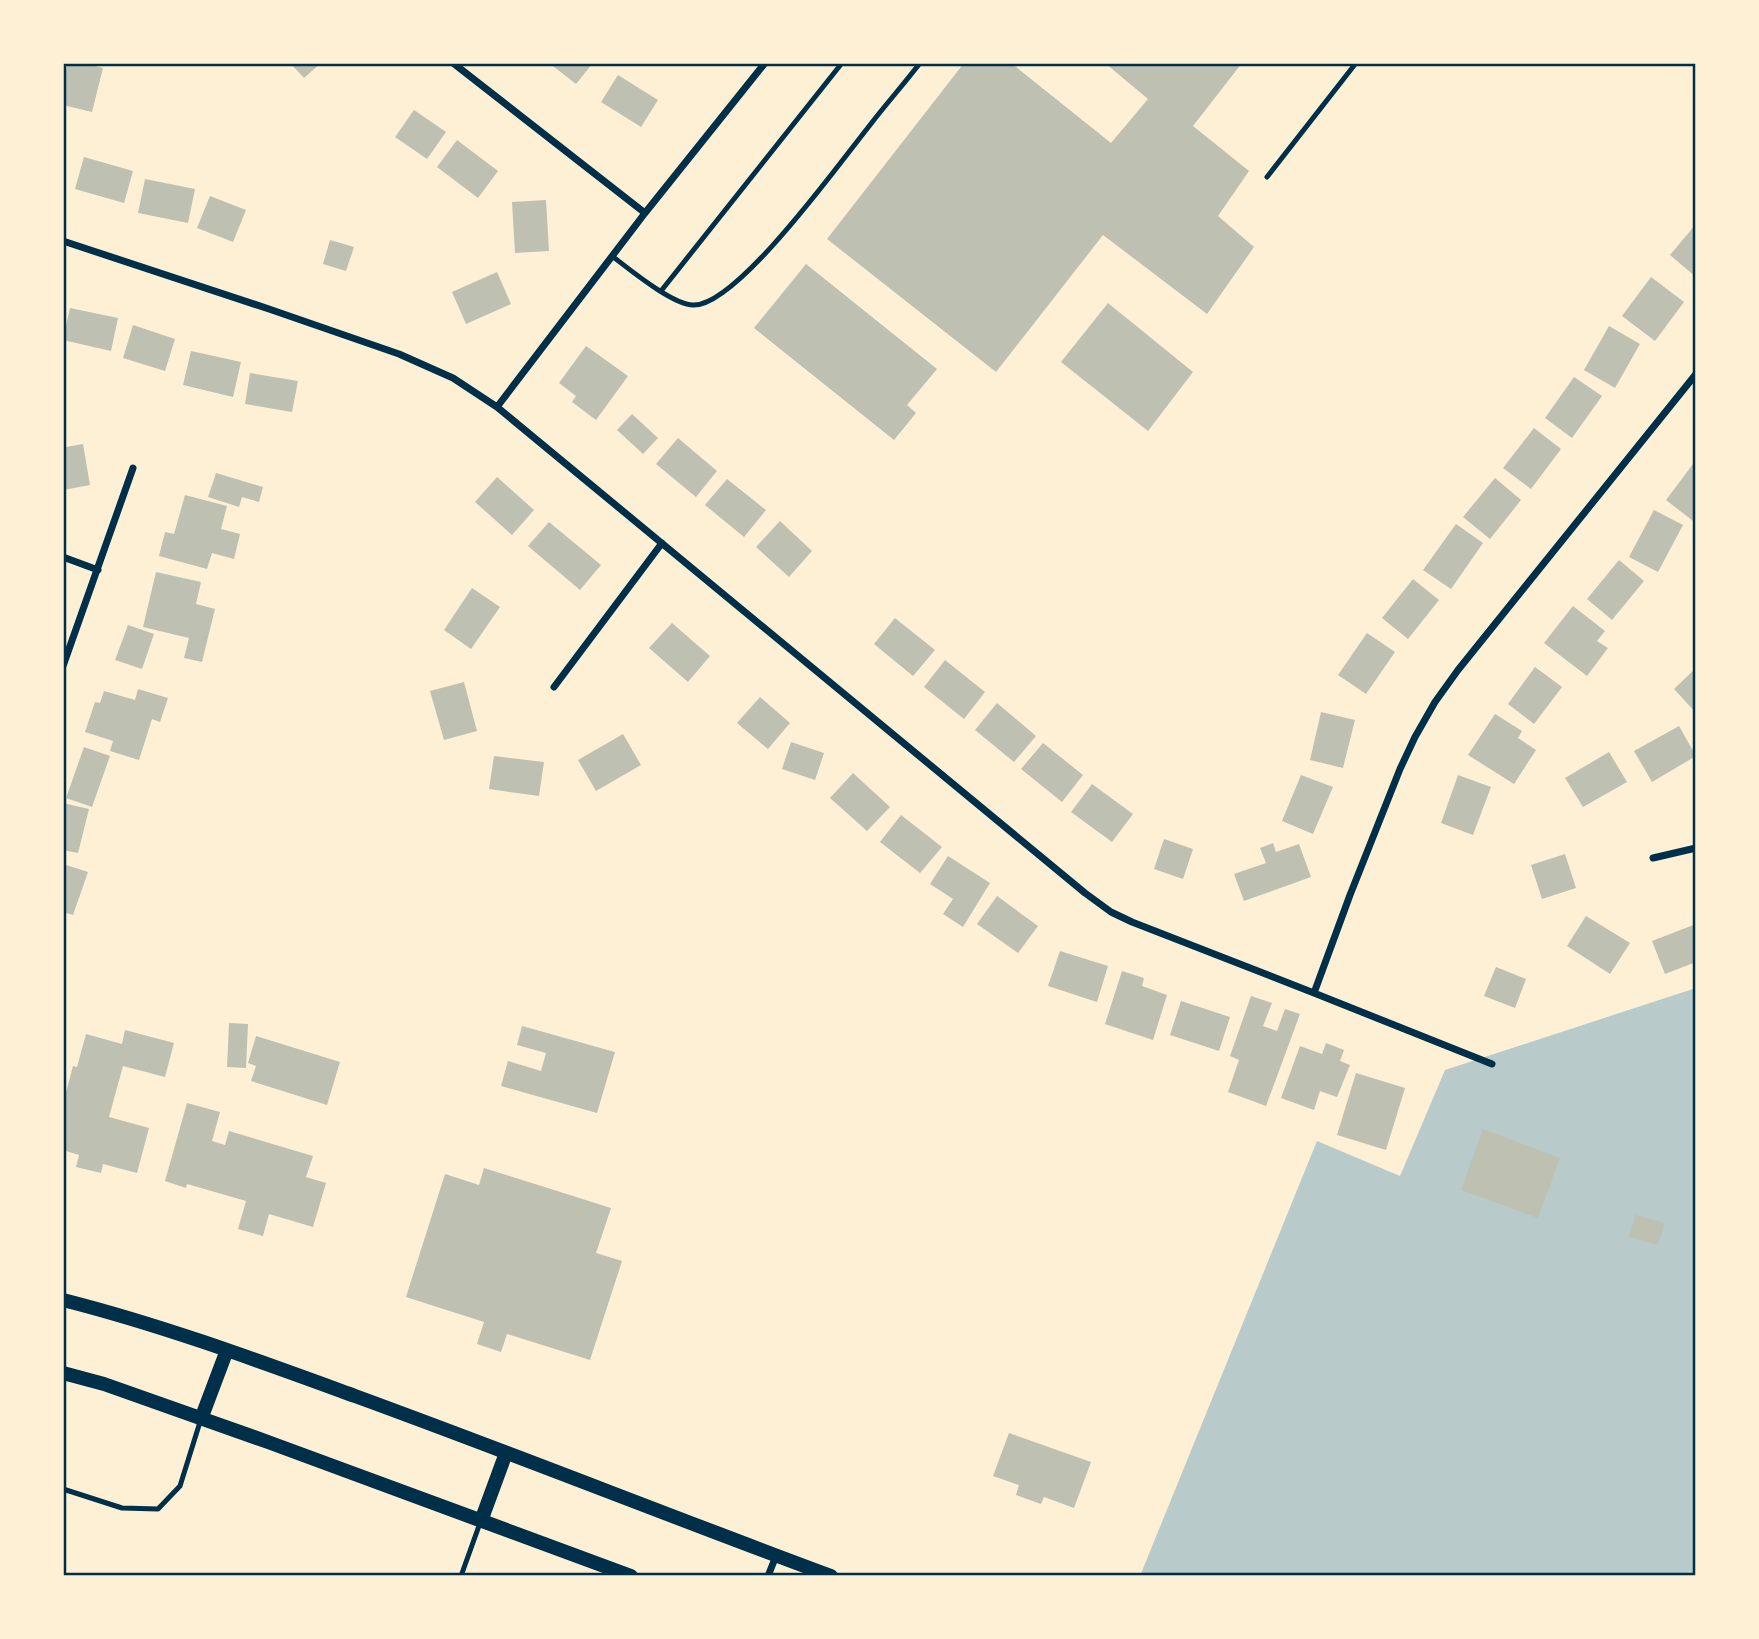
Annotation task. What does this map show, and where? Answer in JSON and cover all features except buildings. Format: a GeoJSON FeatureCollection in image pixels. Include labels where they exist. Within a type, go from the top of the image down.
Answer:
{"type":"FeatureCollection","features":[{"type":"Feature","properties":{"kind":"main road"},"geometry":{"type":"LineString","coordinates":[[63,1300],[227,1350],[506,1452],[831,1576]]}},
{"type":"Feature","properties":{"kind":"main road"},"geometry":{"type":"LineString","coordinates":[[201,1419],[227,1350]]}},
{"type":"Feature","properties":{"kind":"main road"},"geometry":{"type":"LineString","coordinates":[[63,1373],[104,1384],[631,1576]]}},
{"type":"Feature","properties":{"kind":"main road"},"geometry":{"type":"LineString","coordinates":[[481,1521],[506,1452]]}},
{"type":"Feature","properties":{"kind":"street"},"geometry":{"type":"LineString","coordinates":[[453,63],[645,213]]}},
{"type":"Feature","properties":{"kind":"street"},"geometry":{"type":"LineString","coordinates":[[497,407],[645,213],[765,63]]}},
{"type":"Feature","properties":{"kind":"street"},"geometry":{"type":"LineString","coordinates":[[63,241],[256,304],[399,355],[453,378],[497,407],[1102,905],[1153,932],[1492,1064]]}},
{"type":"Feature","properties":{"kind":"street"},"geometry":{"type":"LineString","coordinates":[[1314,993],[1400,769],[1435,702],[1696,374]]}},
{"type":"Feature","properties":{"kind":"street"},"geometry":{"type":"LineString","coordinates":[[63,666],[133,468]]}},
{"type":"Feature","properties":{"kind":"street"},"geometry":{"type":"LineString","coordinates":[[554,687],[662,543]]}},
{"type":"Feature","properties":{"kind":"street"},"geometry":{"type":"LineString","coordinates":[[63,557],[98,570]]}},
{"type":"Feature","properties":{"kind":"street"},"geometry":{"type":"LineString","coordinates":[[1653,858],[1696,848]]}},
{"type":"Feature","properties":{"kind":"street"},"geometry":{"type":"LineString","coordinates":[[768,1576],[776,1556]]}},
{"type":"Feature","properties":{"kind":"lane"},"geometry":{"type":"LineString","coordinates":[[662,291],[842,63]]}},
{"type":"Feature","properties":{"kind":"lane"},"geometry":{"type":"LineString","coordinates":[[612,256],[681,303],[695,306],[715,298],[734,284],[799,217],[920,63]]}},
{"type":"Feature","properties":{"kind":"lane"},"geometry":{"type":"LineString","coordinates":[[1267,177],[1356,63]]}},
{"type":"Feature","properties":{"kind":"lane"},"geometry":{"type":"LineString","coordinates":[[63,1489],[122,1508],[158,1509],[180,1486],[201,1419]]}},
{"type":"Feature","properties":{"kind":"lane"},"geometry":{"type":"LineString","coordinates":[[461,1576],[481,1521]]}},
{"type":"Feature","properties":{"kind":"shaded area"},"geometry":{"type":"Polygon","coordinates":[[[1696,988],[1696,1576],[1140,1576],[1317,1141],[1400,1176],[1445,1070],[1696,988]]]}}]}
